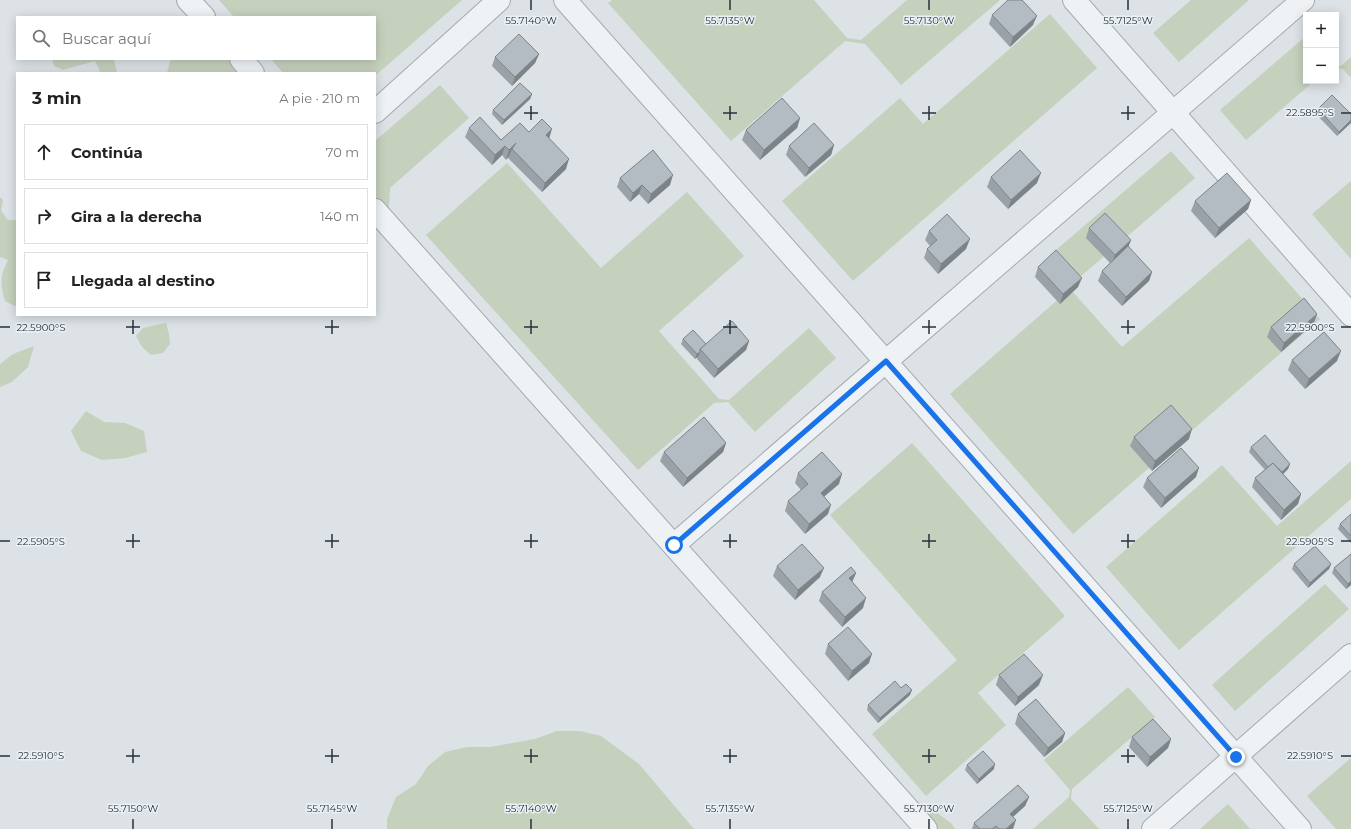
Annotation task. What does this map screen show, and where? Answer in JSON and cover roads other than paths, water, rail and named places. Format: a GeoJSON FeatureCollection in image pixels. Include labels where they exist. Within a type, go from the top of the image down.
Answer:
{"type":"FeatureCollection","features":[{"type":"Feature","properties":{"kind":"street"},"geometry":{"type":"LineString","coordinates":[[188,0],[203,16]]}},
{"type":"Feature","properties":{"kind":"street"},"geometry":{"type":"LineString","coordinates":[[376,111],[499,0]]}},
{"type":"Feature","properties":{"kind":"street"},"geometry":{"type":"LineString","coordinates":[[565,0],[1300,829]]}},
{"type":"Feature","properties":{"kind":"street"},"geometry":{"type":"LineString","coordinates":[[1074,0],[1351,315]]}},
{"type":"Feature","properties":{"kind":"street"},"geometry":{"type":"LineString","coordinates":[[674,545],[1303,0]]}},
{"type":"Feature","properties":{"kind":"street"},"geometry":{"type":"LineString","coordinates":[[242,60],[252,72]]}},
{"type":"Feature","properties":{"kind":"street"},"geometry":{"type":"LineString","coordinates":[[376,211],[926,829]]}},
{"type":"Feature","properties":{"kind":"street"},"geometry":{"type":"LineString","coordinates":[[1153,829],[1351,655]]}}]}
